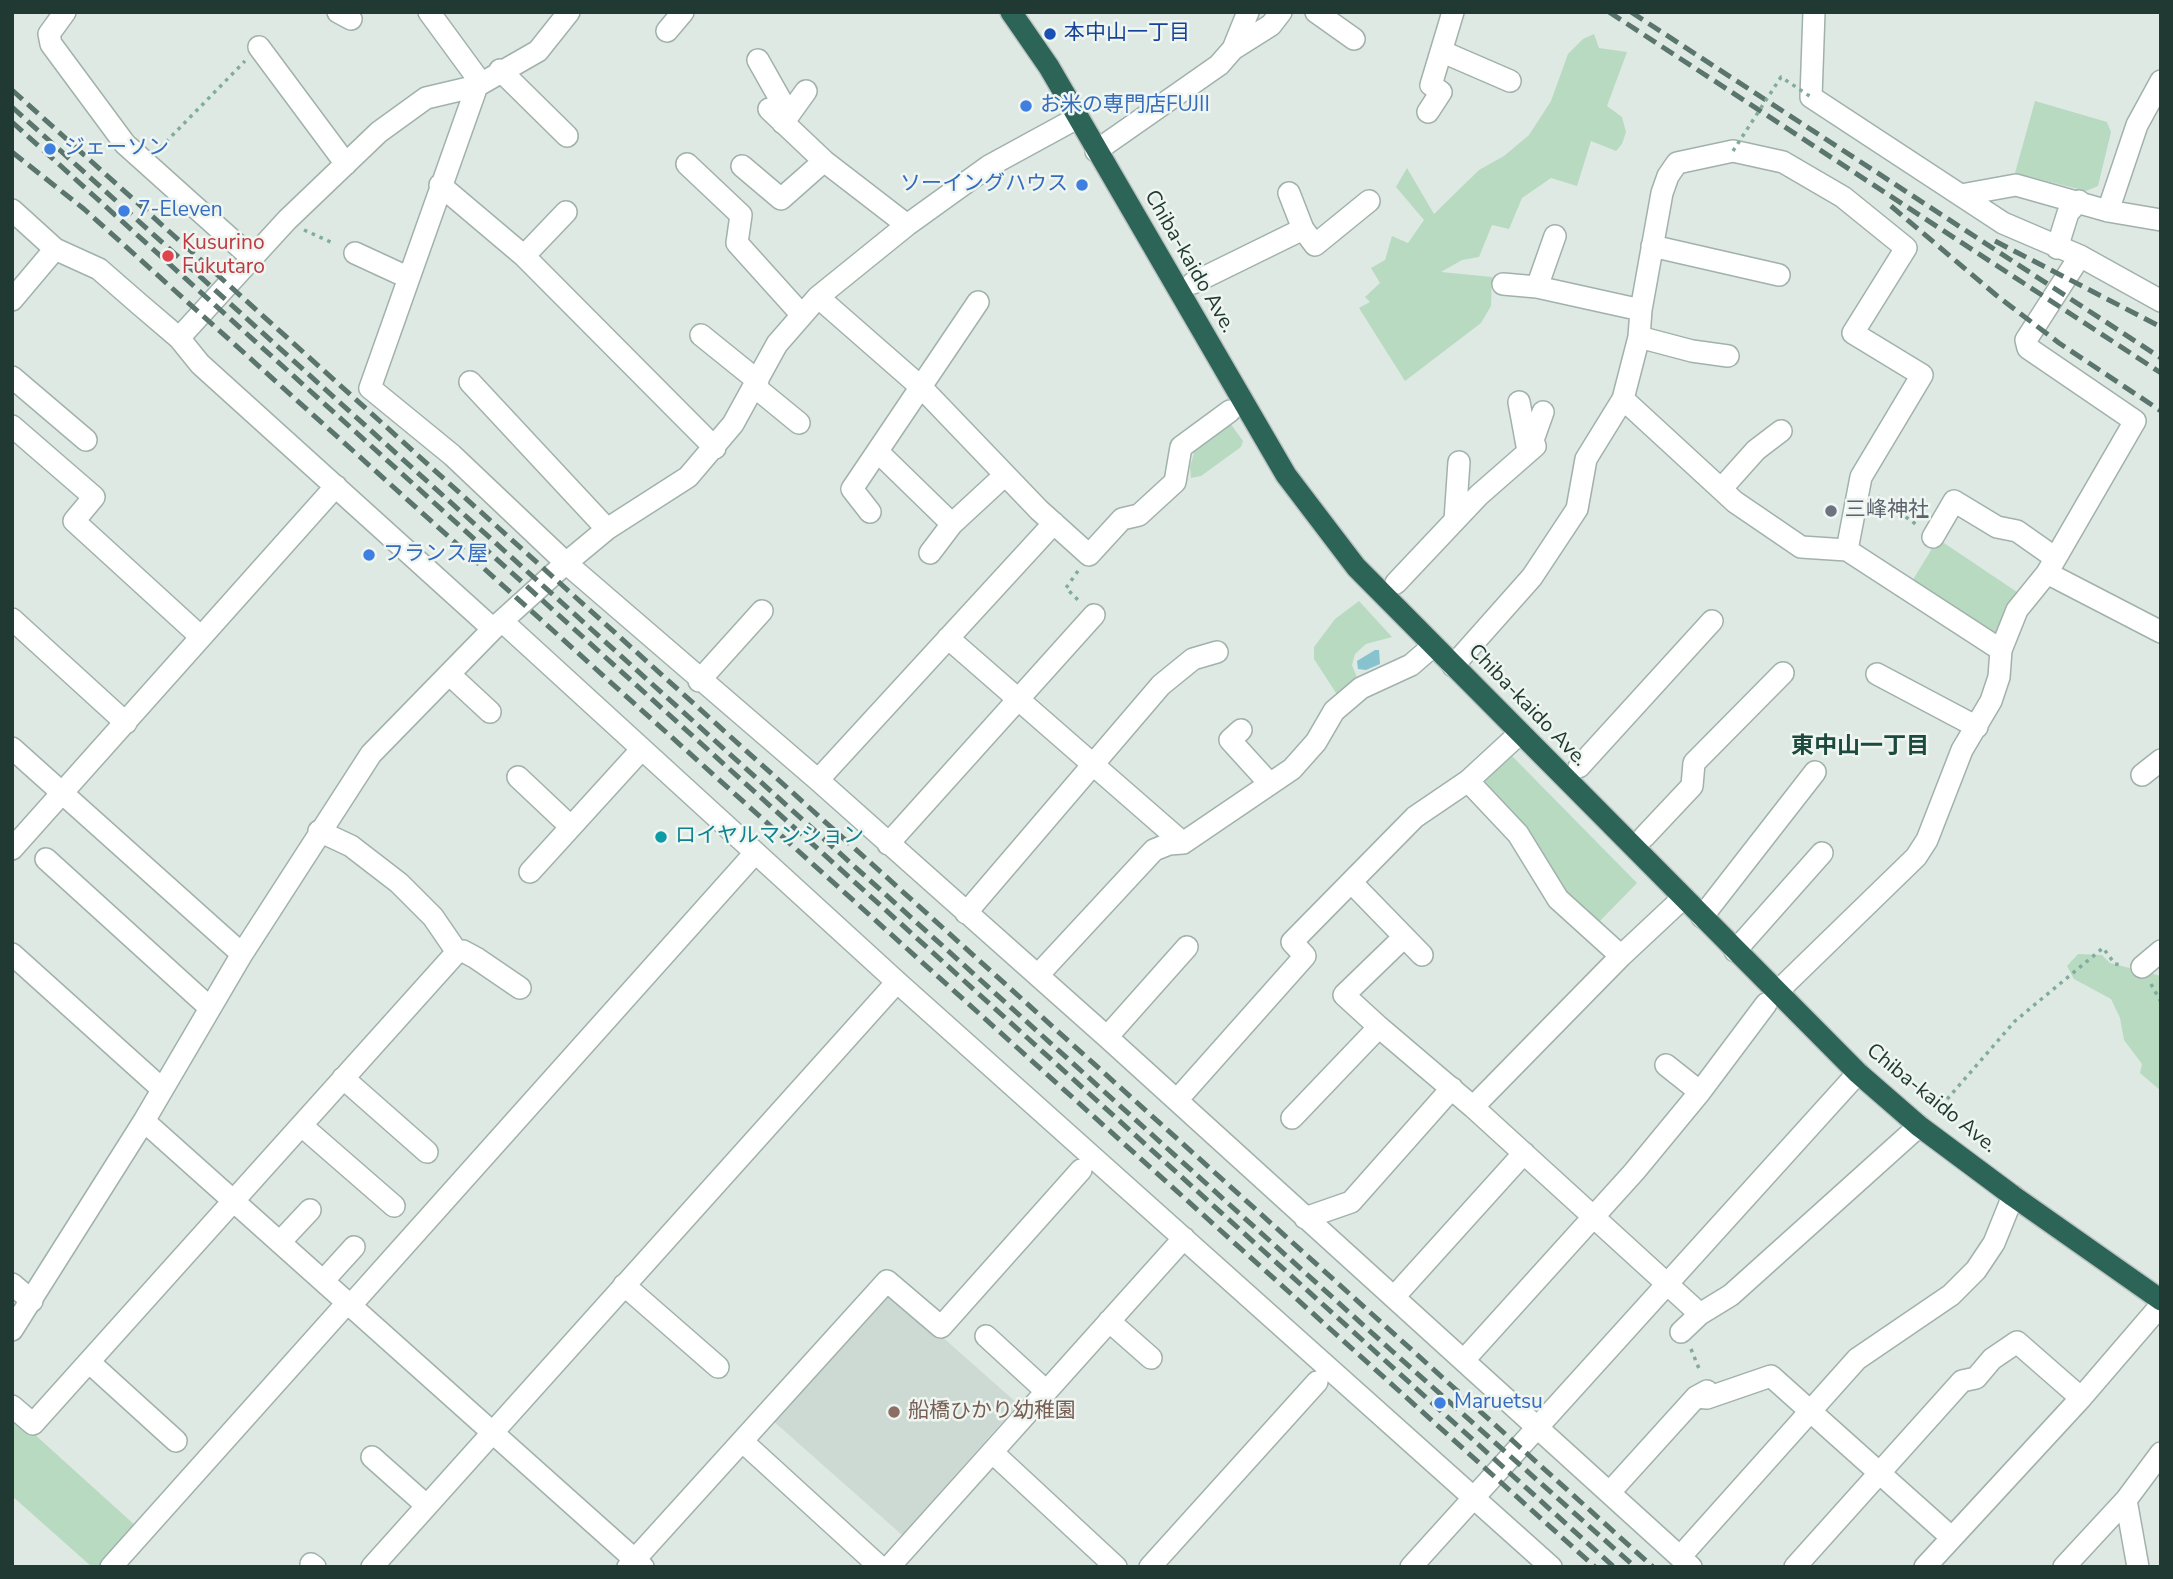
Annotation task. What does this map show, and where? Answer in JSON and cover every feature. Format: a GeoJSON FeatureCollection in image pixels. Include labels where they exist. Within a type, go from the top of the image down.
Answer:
{"type":"FeatureCollection","features":[{"type":"Feature","properties":{"kind":"highway","name":"Chiba-kaido Ave."},"geometry":{"type":"LineString","coordinates":[[1011,12],[1049,67],[1286,475],[1356,567],[1735,951],[1772,998],[1858,1073],[1926,1121],[2013,1196],[2161,1302]]}},
{"type":"Feature","properties":{"kind":"street"},"geometry":{"type":"LineString","coordinates":[[65,12],[49,34],[51,44],[125,144],[252,258]]}},
{"type":"Feature","properties":{"kind":"street"},"geometry":{"type":"LineString","coordinates":[[429,12],[479,85]]}},
{"type":"Feature","properties":{"kind":"street"},"geometry":{"type":"LineString","coordinates":[[178,338],[288,220],[379,132],[426,98],[479,85],[500,70],[538,51],[569,12]]}},
{"type":"Feature","properties":{"kind":"street"},"geometry":{"type":"LineString","coordinates":[[667,31],[683,12]]}},
{"type":"Feature","properties":{"kind":"street"},"geometry":{"type":"LineString","coordinates":[[1096,151],[1219,65],[1233,49],[1271,25],[1281,12]]}},
{"type":"Feature","properties":{"kind":"street"},"geometry":{"type":"LineString","coordinates":[[1317,12],[1354,39]]}},
{"type":"Feature","properties":{"kind":"street"},"geometry":{"type":"LineString","coordinates":[[1428,112],[1441,92],[1431,85],[1453,12]]}},
{"type":"Feature","properties":{"kind":"street"},"geometry":{"type":"LineString","coordinates":[[1814,12],[1811,97],[2003,223],[2080,256],[2161,301]]}},
{"type":"Feature","properties":{"kind":"street"},"geometry":{"type":"LineString","coordinates":[[1233,49],[1241,16]]}},
{"type":"Feature","properties":{"kind":"street"},"geometry":{"type":"LineString","coordinates":[[259,47],[346,163]]}},
{"type":"Feature","properties":{"kind":"street"},"geometry":{"type":"LineString","coordinates":[[1443,52],[1510,80]]}},
{"type":"Feature","properties":{"kind":"street"},"geometry":{"type":"LineString","coordinates":[[758,60],[780,116],[824,161],[907,225]]}},
{"type":"Feature","properties":{"kind":"street"},"geometry":{"type":"LineString","coordinates":[[500,70],[567,136]]}},
{"type":"Feature","properties":{"kind":"street"},"geometry":{"type":"LineString","coordinates":[[2108,211],[2137,125],[2161,81]]}},
{"type":"Feature","properties":{"kind":"street"},"geometry":{"type":"LineString","coordinates":[[479,85],[440,185],[370,388],[452,455],[566,563],[699,681],[818,780],[1038,975],[1685,1562],[1809,1411],[1857,1359],[1951,1295],[1976,1270],[1994,1243],[2013,1196]]}},
{"type":"Feature","properties":{"kind":"street"},"geometry":{"type":"LineString","coordinates":[[780,116],[806,91]]}},
{"type":"Feature","properties":{"kind":"street"},"geometry":{"type":"LineString","coordinates":[[12,1330],[144,1121],[242,954],[371,754],[498,625],[566,563],[607,529],[688,477],[715,448],[756,384],[777,344],[818,298],[907,225],[989,166],[1077,118]]}},
{"type":"Feature","properties":{"kind":"street"},"geometry":{"type":"LineString","coordinates":[[1453,666],[1532,577],[1577,509],[1586,459],[1623,400],[1639,337],[1641,310],[1662,193],[1668,176],[1677,163],[1733,151],[1783,162],[1843,197],[1906,247],[1853,333],[1922,375],[1861,477],[1847,550]]}},
{"type":"Feature","properties":{"kind":"street"},"geometry":{"type":"LineString","coordinates":[[742,166],[781,199],[824,161]]}},
{"type":"Feature","properties":{"kind":"street"},"geometry":{"type":"LineString","coordinates":[[687,164],[741,215],[737,243],[802,314]]}},
{"type":"Feature","properties":{"kind":"street"},"geometry":{"type":"LineString","coordinates":[[440,185],[524,256],[715,448]]}},
{"type":"Feature","properties":{"kind":"street"},"geometry":{"type":"LineString","coordinates":[[1961,195],[2016,185],[2108,211],[2161,220]]}},
{"type":"Feature","properties":{"kind":"street"},"geometry":{"type":"LineString","coordinates":[[1289,193],[1303,229],[1315,245],[1368,201]]}},
{"type":"Feature","properties":{"kind":"street"},"geometry":{"type":"LineString","coordinates":[[2057,248],[2068,213],[2079,201]]}},
{"type":"Feature","properties":{"kind":"street"},"geometry":{"type":"LineString","coordinates":[[12,210],[55,249],[99,269],[178,338],[200,364],[336,486],[641,750],[1551,1567]]}},
{"type":"Feature","properties":{"kind":"street"},"geometry":{"type":"LineString","coordinates":[[524,256],[566,212]]}},
{"type":"Feature","properties":{"kind":"street"},"geometry":{"type":"LineString","coordinates":[[1194,283],[1303,229]]}},
{"type":"Feature","properties":{"kind":"street"},"geometry":{"type":"LineString","coordinates":[[1537,288],[1555,236]]}},
{"type":"Feature","properties":{"kind":"street"},"geometry":{"type":"LineString","coordinates":[[1652,246],[1779,275]]}},
{"type":"Feature","properties":{"kind":"street"},"geometry":{"type":"LineString","coordinates":[[12,300],[55,249]]}},
{"type":"Feature","properties":{"kind":"street"},"geometry":{"type":"LineString","coordinates":[[355,253],[407,277]]}},
{"type":"Feature","properties":{"kind":"street"},"geometry":{"type":"LineString","coordinates":[[1464,1360],[1594,1217],[1700,1092],[1772,998],[1916,857],[1927,840],[1962,750],[1999,677],[2001,650],[2017,610],[2051,565],[2136,421],[2028,348],[2026,340],[2080,256]]}},
{"type":"Feature","properties":{"kind":"street"},"geometry":{"type":"LineString","coordinates":[[1503,284],[1537,288],[1641,310]]}},
{"type":"Feature","properties":{"kind":"street"},"geometry":{"type":"LineString","coordinates":[[818,298],[922,388],[1054,523],[1090,555],[1122,519],[1139,515],[1175,482],[1181,447],[1230,411]]}},
{"type":"Feature","properties":{"kind":"street"},"geometry":{"type":"LineString","coordinates":[[870,512],[852,489],[978,302]]}},
{"type":"Feature","properties":{"kind":"street"},"geometry":{"type":"LineString","coordinates":[[701,335],[799,423]]}},
{"type":"Feature","properties":{"kind":"street"},"geometry":{"type":"LineString","coordinates":[[1639,337],[1728,356]]}},
{"type":"Feature","properties":{"kind":"street"},"geometry":{"type":"LineString","coordinates":[[12,377],[86,440]]}},
{"type":"Feature","properties":{"kind":"street"},"geometry":{"type":"LineString","coordinates":[[470,382],[607,529]]}},
{"type":"Feature","properties":{"kind":"street"},"geometry":{"type":"LineString","coordinates":[[1623,400],[1735,502],[1801,547],[1847,550],[2001,650]]}},
{"type":"Feature","properties":{"kind":"street"},"geometry":{"type":"LineString","coordinates":[[1519,402],[1529,453]]}},
{"type":"Feature","properties":{"kind":"street"},"geometry":{"type":"LineString","coordinates":[[1396,583],[1455,520],[1529,453],[1535,446],[1533,440],[1543,412]]}},
{"type":"Feature","properties":{"kind":"street"},"geometry":{"type":"LineString","coordinates":[[12,426],[94,497],[74,521],[201,637]]}},
{"type":"Feature","properties":{"kind":"street"},"geometry":{"type":"LineString","coordinates":[[1722,488],[1756,450],[1781,431]]}},
{"type":"Feature","properties":{"kind":"street"},"geometry":{"type":"LineString","coordinates":[[878,452],[953,524]]}},
{"type":"Feature","properties":{"kind":"street"},"geometry":{"type":"LineString","coordinates":[[1455,520],[1459,462]]}},
{"type":"Feature","properties":{"kind":"street"},"geometry":{"type":"LineString","coordinates":[[930,553],[953,524],[1006,475]]}},
{"type":"Feature","properties":{"kind":"street"},"geometry":{"type":"LineString","coordinates":[[12,849],[336,486]]}},
{"type":"Feature","properties":{"kind":"street"},"geometry":{"type":"LineString","coordinates":[[1933,537],[1954,501],[1997,527],[2017,531],[2051,565],[2161,632]]}},
{"type":"Feature","properties":{"kind":"street"},"geometry":{"type":"LineString","coordinates":[[818,780],[1054,523]]}},
{"type":"Feature","properties":{"kind":"street"},"geometry":{"type":"LineString","coordinates":[[699,681],[762,611]]}},
{"type":"Feature","properties":{"kind":"street"},"geometry":{"type":"LineString","coordinates":[[888,844],[1094,615]]}},
{"type":"Feature","properties":{"kind":"street"},"geometry":{"type":"LineString","coordinates":[[12,620],[126,723]]}},
{"type":"Feature","properties":{"kind":"street"},"geometry":{"type":"LineString","coordinates":[[1579,767],[1712,621]]}},
{"type":"Feature","properties":{"kind":"street"},"geometry":{"type":"LineString","coordinates":[[948,638],[1183,843]]}},
{"type":"Feature","properties":{"kind":"street"},"geometry":{"type":"LineString","coordinates":[[1038,975],[1154,850],[1169,844],[1183,843],[1293,769],[1316,742],[1334,710],[1361,688],[1411,665],[1433,646]]}},
{"type":"Feature","properties":{"kind":"street"},"geometry":{"type":"LineString","coordinates":[[966,913],[1161,685],[1193,659],[1217,652]]}},
{"type":"Feature","properties":{"kind":"street"},"geometry":{"type":"LineString","coordinates":[[1644,837],[1692,786],[1694,763],[1783,673]]}},
{"type":"Feature","properties":{"kind":"street"},"geometry":{"type":"LineString","coordinates":[[449,674],[490,712]]}},
{"type":"Feature","properties":{"kind":"street"},"geometry":{"type":"LineString","coordinates":[[1877,674],[1976,727]]}},
{"type":"Feature","properties":{"kind":"street"},"geometry":{"type":"LineString","coordinates":[[1241,730],[1230,740],[1270,784]]}},
{"type":"Feature","properties":{"kind":"street"},"geometry":{"type":"LineString","coordinates":[[1177,1100],[1305,956],[1292,943],[1415,817],[1468,781],[1519,734]]}},
{"type":"Feature","properties":{"kind":"street"},"geometry":{"type":"LineString","coordinates":[[12,748],[242,954]]}},
{"type":"Feature","properties":{"kind":"street"},"geometry":{"type":"LineString","coordinates":[[530,872],[641,750]]}},
{"type":"Feature","properties":{"kind":"street"},"geometry":{"type":"LineString","coordinates":[[2141,775],[2161,760]]}},
{"type":"Feature","properties":{"kind":"street"},"geometry":{"type":"LineString","coordinates":[[1702,917],[1815,772]]}},
{"type":"Feature","properties":{"kind":"street"},"geometry":{"type":"LineString","coordinates":[[518,777],[571,827]]}},
{"type":"Feature","properties":{"kind":"street"},"geometry":{"type":"LineString","coordinates":[[1468,781],[1518,834],[1558,899],[1621,956]]}},
{"type":"Feature","properties":{"kind":"street"},"geometry":{"type":"LineString","coordinates":[[319,831],[351,846],[399,883],[433,917],[457,952]]}},
{"type":"Feature","properties":{"kind":"street"},"geometry":{"type":"LineString","coordinates":[[111,1567],[755,853]]}},
{"type":"Feature","properties":{"kind":"street"},"geometry":{"type":"LineString","coordinates":[[1735,951],[1822,853]]}},
{"type":"Feature","properties":{"kind":"street"},"geometry":{"type":"LineString","coordinates":[[46,859],[209,1007]]}},
{"type":"Feature","properties":{"kind":"street"},"geometry":{"type":"LineString","coordinates":[[1351,881],[1422,955]]}},
{"type":"Feature","properties":{"kind":"street"},"geometry":{"type":"LineString","coordinates":[[1474,1107],[1621,956],[1683,898]]}},
{"type":"Feature","properties":{"kind":"street"},"geometry":{"type":"LineString","coordinates":[[1404,937],[1344,996],[1474,1107],[1700,1314]]}},
{"type":"Feature","properties":{"kind":"street"},"geometry":{"type":"LineString","coordinates":[[1107,1037],[1187,947]]}},
{"type":"Feature","properties":{"kind":"street"},"geometry":{"type":"LineString","coordinates":[[12,1406],[33,1424],[457,952],[463,951],[476,958],[520,988]]}},
{"type":"Feature","properties":{"kind":"street"},"geometry":{"type":"LineString","coordinates":[[2142,967],[2161,951]]}},
{"type":"Feature","properties":{"kind":"street"},"geometry":{"type":"LineString","coordinates":[[12,954],[162,1089]]}},
{"type":"Feature","properties":{"kind":"street"},"geometry":{"type":"LineString","coordinates":[[372,1567],[897,982]]}},
{"type":"Feature","properties":{"kind":"street"},"geometry":{"type":"LineString","coordinates":[[1292,1118],[1379,1027]]}},
{"type":"Feature","properties":{"kind":"street"},"geometry":{"type":"LineString","coordinates":[[1666,1065],[1700,1092]]}},
{"type":"Feature","properties":{"kind":"street"},"geometry":{"type":"LineString","coordinates":[[1411,1567],[1858,1073]]}},
{"type":"Feature","properties":{"kind":"street"},"geometry":{"type":"LineString","coordinates":[[343,1078],[426,1152]]}},
{"type":"Feature","properties":{"kind":"street"},"geometry":{"type":"LineString","coordinates":[[1305,1218],[1351,1202],[1452,1088]]}},
{"type":"Feature","properties":{"kind":"street"},"geometry":{"type":"LineString","coordinates":[[144,1121],[324,1280],[636,1564],[742,1441],[887,1281],[941,1327],[1081,1170]]}},
{"type":"Feature","properties":{"kind":"street"},"geometry":{"type":"LineString","coordinates":[[1681,1332],[1700,1314],[1731,1295],[1926,1121]]}},
{"type":"Feature","properties":{"kind":"street"},"geometry":{"type":"LineString","coordinates":[[302,1126],[394,1206]]}},
{"type":"Feature","properties":{"kind":"street"},"geometry":{"type":"LineString","coordinates":[[1394,1297],[1524,1153]]}},
{"type":"Feature","properties":{"kind":"street"},"geometry":{"type":"LineString","coordinates":[[280,1242],[310,1210]]}},
{"type":"Feature","properties":{"kind":"street"},"geometry":{"type":"LineString","coordinates":[[889,1567],[1184,1238]]}},
{"type":"Feature","properties":{"kind":"street"},"geometry":{"type":"LineString","coordinates":[[324,1280],[354,1247]]}},
{"type":"Feature","properties":{"kind":"street"},"geometry":{"type":"LineString","coordinates":[[12,1283],[32,1301]]}},
{"type":"Feature","properties":{"kind":"street"},"geometry":{"type":"LineString","coordinates":[[624,1285],[719,1367]]}},
{"type":"Feature","properties":{"kind":"street"},"geometry":{"type":"LineString","coordinates":[[1925,1567],[2081,1398],[2161,1302]]}},
{"type":"Feature","properties":{"kind":"street"},"geometry":{"type":"LineString","coordinates":[[1109,1321],[1151,1358]]}},
{"type":"Feature","properties":{"kind":"street"},"geometry":{"type":"LineString","coordinates":[[986,1336],[1046,1391]]}},
{"type":"Feature","properties":{"kind":"street"},"geometry":{"type":"LineString","coordinates":[[1796,1567],[1962,1381],[1976,1378],[1992,1359],[2017,1342],[2081,1398]]}},
{"type":"Feature","properties":{"kind":"street"},"geometry":{"type":"LineString","coordinates":[[89,1363],[176,1441]]}},
{"type":"Feature","properties":{"kind":"street"},"geometry":{"type":"LineString","coordinates":[[1610,1493],[1701,1394],[1707,1398],[1771,1377],[1951,1537]]}},
{"type":"Feature","properties":{"kind":"street"},"geometry":{"type":"LineString","coordinates":[[1150,1567],[1317,1382]]}},
{"type":"Feature","properties":{"kind":"street"},"geometry":{"type":"LineString","coordinates":[[742,1441],[880,1567]]}},
{"type":"Feature","properties":{"kind":"street"},"geometry":{"type":"LineString","coordinates":[[992,1452],[1116,1567]]}},
{"type":"Feature","properties":{"kind":"street"},"geometry":{"type":"LineString","coordinates":[[2064,1567],[2126,1500],[2161,1453]]}},
{"type":"Feature","properties":{"kind":"street"},"geometry":{"type":"LineString","coordinates":[[372,1457],[426,1505]]}},
{"type":"Feature","properties":{"kind":"street"},"geometry":{"type":"LineString","coordinates":[[2126,1500],[2137,1567]]}},
{"type":"Feature","properties":{"kind":"path"},"geometry":{"type":"LineString","coordinates":[[146,162],[259,47]]}},
{"type":"Feature","properties":{"kind":"path"},"geometry":{"type":"LineString","coordinates":[[1733,151],[1781,77],[1811,97]]}},
{"type":"Feature","properties":{"kind":"path"},"geometry":{"type":"LineString","coordinates":[[288,220],[355,253]]}},
{"type":"Feature","properties":{"kind":"path"},"geometry":{"type":"LineString","coordinates":[[1860,484],[1933,537]]}},
{"type":"Feature","properties":{"kind":"path"},"geometry":{"type":"LineString","coordinates":[[1090,555],[1066,588],[1094,615]]}},
{"type":"Feature","properties":{"kind":"path"},"geometry":{"type":"LineString","coordinates":[[1926,1121],[2015,1021],[2103,948],[2115,964],[2142,967]]}},
{"type":"Feature","properties":{"kind":"path"},"geometry":{"type":"LineString","coordinates":[[1681,1332],[1701,1394]]}},
{"type":"Feature","properties":{"kind":"shaded area","name":"船橋ひかり幼稚園"},"geometry":{"type":"Polygon","coordinates":[[[887,1288],[1018,1404],[902,1535],[771,1419],[887,1288]]]}},
{"type":"Feature","properties":{"kind":"green space"},"geometry":{"type":"Polygon","coordinates":[[[1594,34],[1599,48],[1627,52],[1607,106],[1622,117],[1626,132],[1622,144],[1616,151],[1591,141],[1577,186],[1551,178],[1522,198],[1509,229],[1492,225],[1479,257],[1462,260],[1441,272],[1492,277],[1491,306],[1481,323],[1405,381],[1359,308],[1370,302],[1365,297],[1380,283],[1371,268],[1385,260],[1392,236],[1408,243],[1424,220],[1396,187],[1407,168],[1434,214],[1479,170],[1504,156],[1529,135],[1551,101],[1568,54],[1583,39],[1594,34]]]}},
{"type":"Feature","properties":{"kind":"green space"},"geometry":{"type":"Polygon","coordinates":[[[2035,101],[2107,122],[2111,132],[2098,186],[2086,191],[2015,173],[2035,101]]]}},
{"type":"Feature","properties":{"kind":"green space"},"geometry":{"type":"Polygon","coordinates":[[[1230,423],[1243,441],[1241,447],[1201,476],[1191,478],[1190,467],[1194,453],[1191,452],[1230,423]]]}},
{"type":"Feature","properties":{"kind":"green space"},"geometry":{"type":"Polygon","coordinates":[[[1938,539],[2020,594],[2000,631],[1992,638],[1909,586],[1938,539]]]}},
{"type":"Feature","properties":{"kind":"green space"},"geometry":{"type":"Polygon","coordinates":[[[1359,601],[1392,637],[1366,644],[1355,654],[1352,665],[1358,680],[1338,696],[1314,659],[1314,647],[1335,619],[1359,601]]]}},
{"type":"Feature","properties":{"kind":"green space"},"geometry":{"type":"Polygon","coordinates":[[[1511,755],[1637,883],[1598,923],[1565,893],[1533,838],[1484,786],[1485,777],[1511,755]]]}},
{"type":"Feature","properties":{"kind":"green space"},"geometry":{"type":"Polygon","coordinates":[[[2078,954],[2102,955],[2110,963],[2161,976],[2161,1091],[2140,1073],[2142,1064],[2124,1040],[2120,1018],[2111,999],[2074,979],[2067,966],[2078,954]]]}},
{"type":"Feature","properties":{"kind":"green space"},"geometry":{"type":"Polygon","coordinates":[[[12,1414],[137,1527],[100,1567],[92,1567],[12,1496],[12,1414]]]}},
{"type":"Feature","properties":{"kind":"water"},"geometry":{"type":"Polygon","coordinates":[[[1379,650],[1380,664],[1366,670],[1358,669],[1357,661],[1379,650]]]}},
{"type":"Feature","properties":{"kind":"railway"},"geometry":{"type":"LineString","coordinates":[[1609,12],[2161,373]]}},
{"type":"Feature","properties":{"kind":"railway"},"geometry":{"type":"LineString","coordinates":[[1631,12],[2161,358]]}},
{"type":"Feature","properties":{"kind":"railway"},"geometry":{"type":"LineString","coordinates":[[12,90],[1653,1567]]}},
{"type":"Feature","properties":{"kind":"railway"},"geometry":{"type":"LineString","coordinates":[[12,107],[1635,1567]]}},
{"type":"Feature","properties":{"kind":"railway"},"geometry":{"type":"LineString","coordinates":[[12,122],[1614,1567]]}},
{"type":"Feature","properties":{"kind":"railway"},"geometry":{"type":"LineString","coordinates":[[12,152],[84,209],[1595,1567]]}},
{"type":"Feature","properties":{"kind":"railway"},"geometry":{"type":"LineString","coordinates":[[1891,206],[1996,295],[2059,343],[2161,411]]}},
{"type":"Feature","properties":{"kind":"railway"},"geometry":{"type":"LineString","coordinates":[[1995,241],[2161,327]]}},
{"type":"Feature","properties":{"kind":"place","name":"本中山一丁目"},"geometry":{"type":"Point","coordinates":[1050,34]}},
{"type":"Feature","properties":{"kind":"place","name":"お米の専門店FUJII"},"geometry":{"type":"Point","coordinates":[1026,106]}},
{"type":"Feature","properties":{"kind":"place","name":"ジェーソン"},"geometry":{"type":"Point","coordinates":[50,149]}},
{"type":"Feature","properties":{"kind":"place","name":"ソーイングハウス"},"geometry":{"type":"Point","coordinates":[1082,185]}},
{"type":"Feature","properties":{"kind":"place","name":"7-Eleven"},"geometry":{"type":"Point","coordinates":[124,211]}},
{"type":"Feature","properties":{"kind":"place","name":"Kusurino Fukutaro"},"geometry":{"type":"Point","coordinates":[168,256]}},
{"type":"Feature","properties":{"kind":"place","name":"三峰神社"},"geometry":{"type":"Point","coordinates":[1831,511]}},
{"type":"Feature","properties":{"kind":"place","name":"フランス屋"},"geometry":{"type":"Point","coordinates":[369,555]}},
{"type":"Feature","properties":{"kind":"place","name":"ロイヤルマンション"},"geometry":{"type":"Point","coordinates":[661,837]}},
{"type":"Feature","properties":{"kind":"place","name":"Maruetsu"},"geometry":{"type":"Point","coordinates":[1440,1403]}},
{"type":"Feature","properties":{"kind":"place","name":"船橋ひかり幼稚園"},"geometry":{"type":"Point","coordinates":[894,1412]}},
{"type":"Feature","properties":{"kind":"district","name":"東中山一丁目"},"geometry":{"type":"Point","coordinates":[1860,747]}}]}
